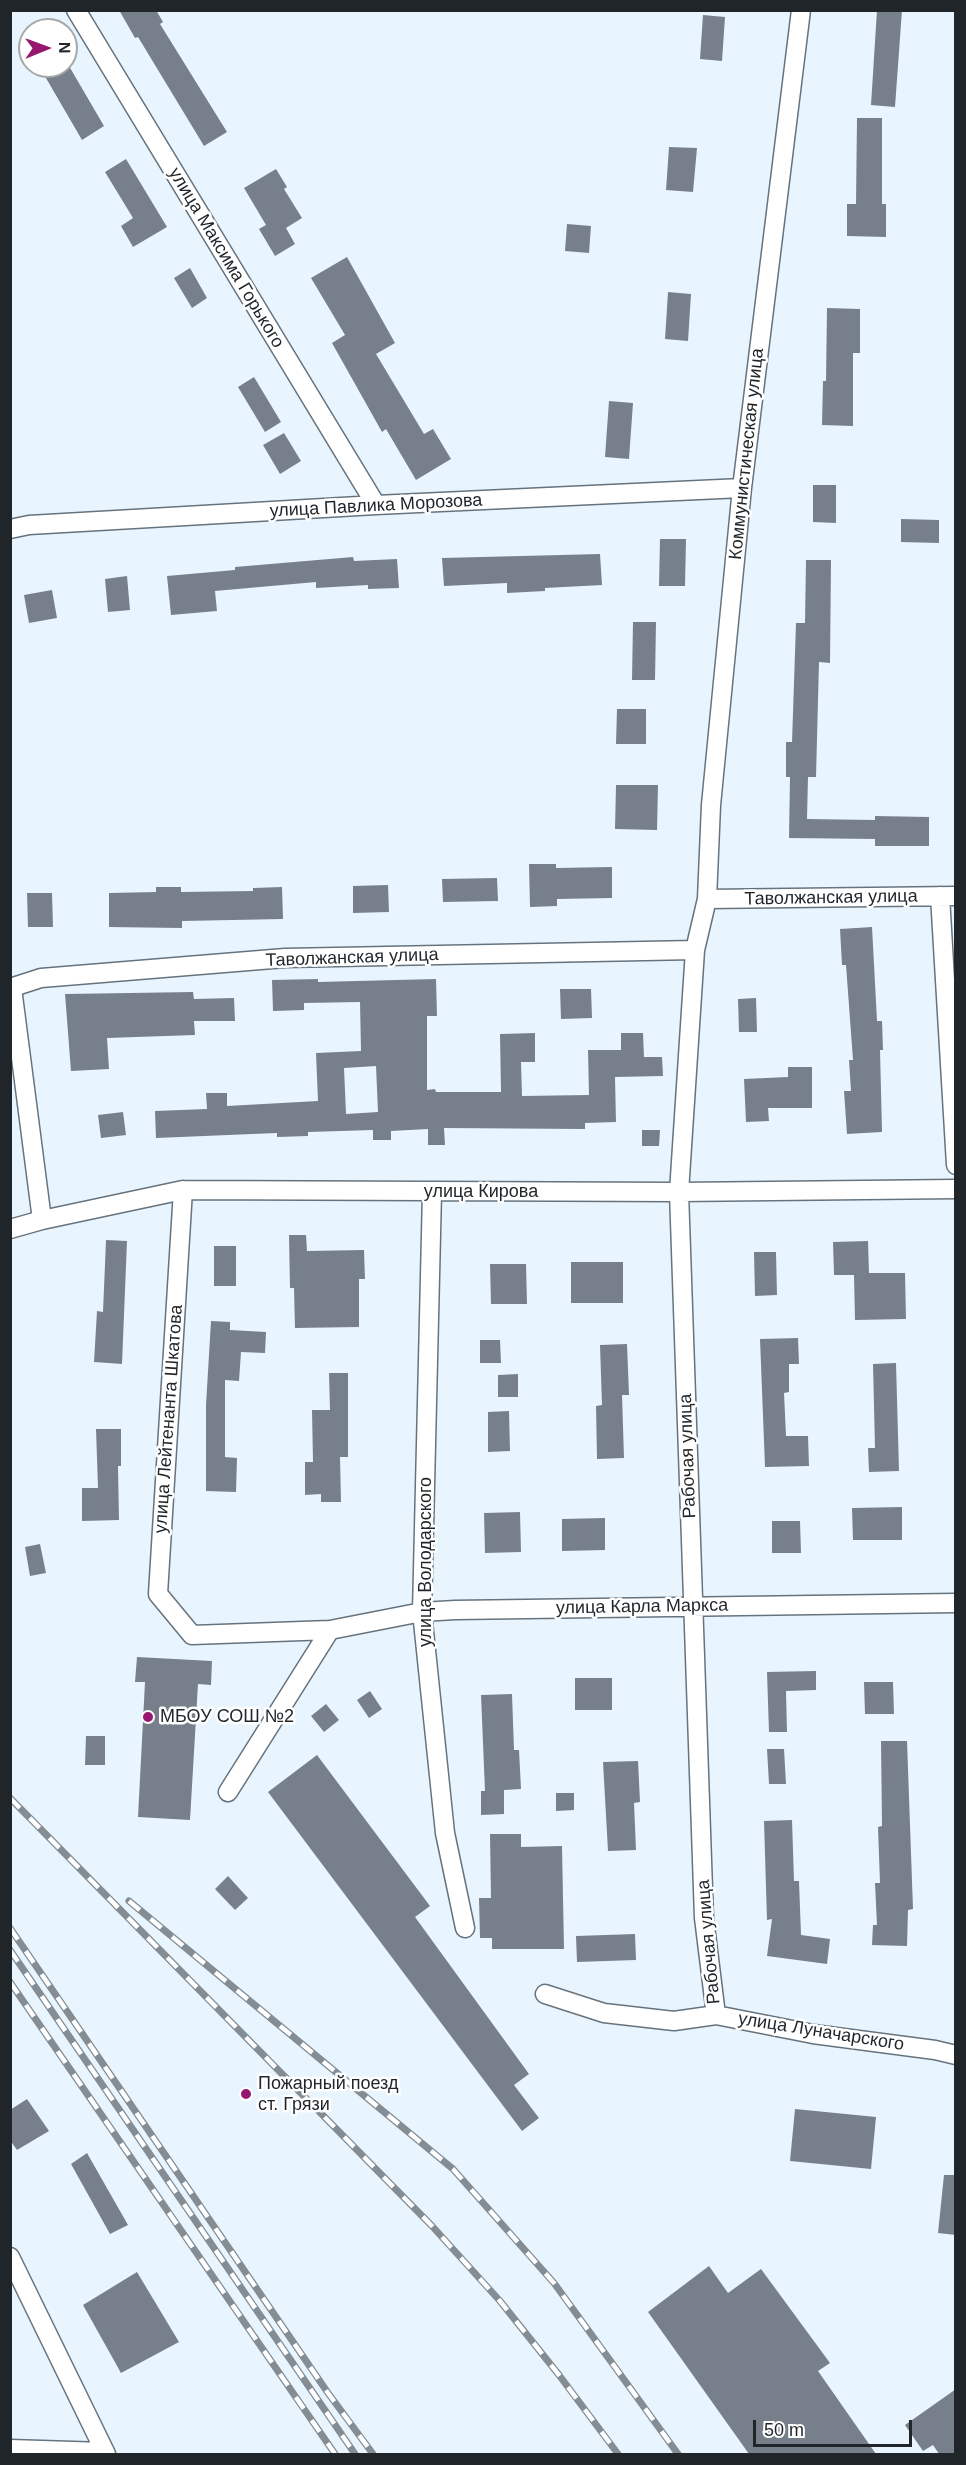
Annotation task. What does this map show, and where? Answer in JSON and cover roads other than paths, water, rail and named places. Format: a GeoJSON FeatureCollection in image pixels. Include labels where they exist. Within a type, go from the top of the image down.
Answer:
{"type":"FeatureCollection","features":[{"type":"Feature","properties":{"kind":"street","name":"улица Максима Горького"},"geometry":{"type":"LineString","coordinates":[[75,10],[376,505]]}},
{"type":"Feature","properties":{"kind":"street","name":"Коммунистическая улица"},"geometry":{"type":"LineString","coordinates":[[706,899],[711,805],[742,488],[801,10]]}},
{"type":"Feature","properties":{"kind":"street","name":"улица Павлика Морозова"},"geometry":{"type":"LineString","coordinates":[[10,529],[29,525],[376,505],[742,488]]}},
{"type":"Feature","properties":{"kind":"street","name":"Таволжанская улица"},"geometry":{"type":"LineString","coordinates":[[706,899],[948,896]]}},
{"type":"Feature","properties":{"kind":"street"},"geometry":{"type":"LineString","coordinates":[[948,896],[956,1164]]}},
{"type":"Feature","properties":{"kind":"street","name":"Рабочая улица"},"geometry":{"type":"LineString","coordinates":[[706,899],[695,950],[680,1192],[704,1918],[716,2014]]}},
{"type":"Feature","properties":{"kind":"street","name":"Таволжанская улица"},"geometry":{"type":"LineString","coordinates":[[11,988],[41,978],[285,958],[695,950]]}},
{"type":"Feature","properties":{"kind":"street"},"geometry":{"type":"LineString","coordinates":[[11,988],[42,1220]]}},
{"type":"Feature","properties":{"kind":"street","name":"улица Кирова"},"geometry":{"type":"LineString","coordinates":[[10,1229],[183,1190],[680,1192],[956,1190]]}},
{"type":"Feature","properties":{"kind":"street","name":"улица Лейтенанта Шкатова"},"geometry":{"type":"LineString","coordinates":[[183,1190],[158,1594],[192,1635]]}},
{"type":"Feature","properties":{"kind":"street","name":"улица Володарского"},"geometry":{"type":"LineString","coordinates":[[432,1192],[422,1612],[445,1833],[465,1928]]}},
{"type":"Feature","properties":{"kind":"street","name":"улица Карла Маркса"},"geometry":{"type":"LineString","coordinates":[[192,1635],[330,1630],[422,1612],[455,1610],[956,1603]]}},
{"type":"Feature","properties":{"kind":"street"},"geometry":{"type":"LineString","coordinates":[[228,1792],[330,1630]]}},
{"type":"Feature","properties":{"kind":"street","name":"улица Луначарского"},"geometry":{"type":"LineString","coordinates":[[545,1994],[604,2013],[674,2021],[716,2014],[813,2034],[935,2050],[956,2055]]}},
{"type":"Feature","properties":{"kind":"street"},"geometry":{"type":"LineString","coordinates":[[10,2257],[105,2453],[10,2449]]}},
{"type":"Feature","properties":{"kind":"railway"},"geometry":{"type":"LineString","coordinates":[[10,1798],[432,2226],[500,2301],[618,2454]]}},
{"type":"Feature","properties":{"kind":"railway"},"geometry":{"type":"LineString","coordinates":[[129,1901],[453,2169],[554,2283],[678,2454]]}},
{"type":"Feature","properties":{"kind":"railway"},"geometry":{"type":"LineString","coordinates":[[10,1928],[328,2393],[373,2454]]}},
{"type":"Feature","properties":{"kind":"railway"},"geometry":{"type":"LineString","coordinates":[[10,1950],[355,2454]]}},
{"type":"Feature","properties":{"kind":"railway"},"geometry":{"type":"LineString","coordinates":[[10,1982],[335,2454]]}},
{"type":"Feature","properties":{"kind":"place","name":"МБОУ СОШ №2"},"geometry":{"type":"Point","coordinates":[148,1717]}},
{"type":"Feature","properties":{"kind":"place","name":"Пожарный поезд ст. Грязи"},"geometry":{"type":"Point","coordinates":[246,2094]}}]}
